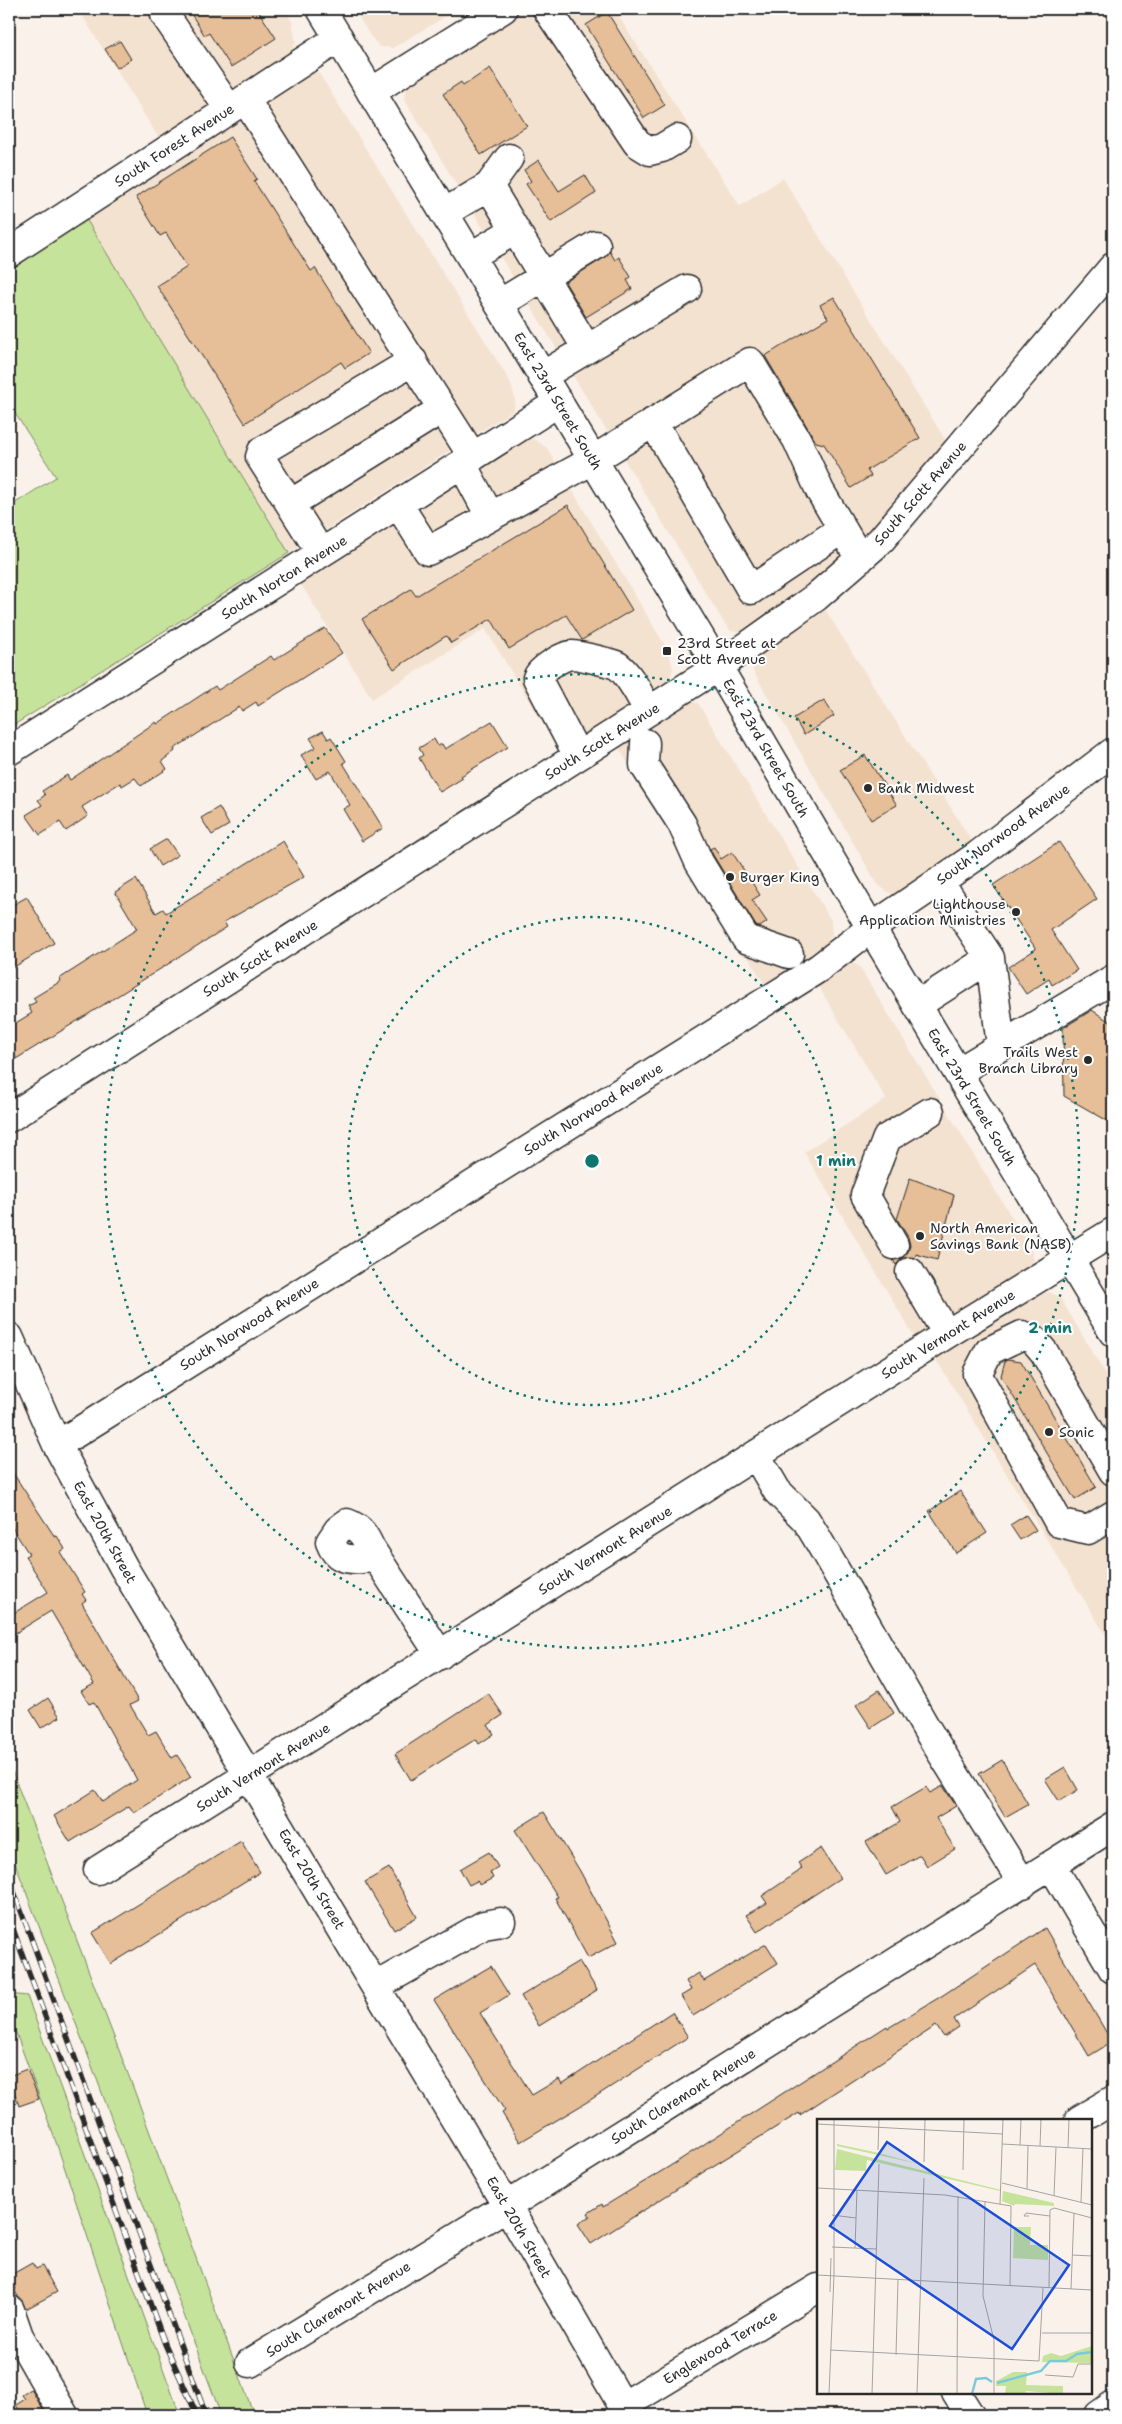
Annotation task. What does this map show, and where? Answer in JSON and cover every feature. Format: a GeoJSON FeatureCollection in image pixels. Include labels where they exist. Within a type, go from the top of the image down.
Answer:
{"type":"FeatureCollection","features":[{"type":"Feature","properties":{"kind":"street","name":"East 23rd Street South"},"geometry":{"type":"LineString","coordinates":[[321,9],[718,667],[1113,1332]]}},
{"type":"Feature","properties":{"kind":"street"},"geometry":{"type":"LineString","coordinates":[[371,92],[503,9]]}},
{"type":"Feature","properties":{"kind":"street"},"geometry":{"type":"LineString","coordinates":[[547,9],[636,143],[650,151],[662,148],[677,139]]}},
{"type":"Feature","properties":{"kind":"street"},"geometry":{"type":"LineString","coordinates":[[165,15],[237,104],[413,361],[442,409],[468,460],[490,516]]}},
{"type":"Feature","properties":{"kind":"street","name":"South Forest Avenue"},"geometry":{"type":"LineString","coordinates":[[9,253],[339,38]]}},
{"type":"Feature","properties":{"kind":"street"},"geometry":{"type":"LineString","coordinates":[[444,214],[489,186],[509,158]]}},
{"type":"Feature","properties":{"kind":"street"},"geometry":{"type":"LineString","coordinates":[[489,186],[587,349]]}},
{"type":"Feature","properties":{"kind":"street"},"geometry":{"type":"LineString","coordinates":[[470,256],[515,230]]}},
{"type":"Feature","properties":{"kind":"street"},"geometry":{"type":"LineString","coordinates":[[499,304],[596,245]]}},
{"type":"Feature","properties":{"kind":"street","name":"South Scott Avenue"},"geometry":{"type":"LineString","coordinates":[[9,1118],[718,667],[816,598],[880,541],[1113,267]]}},
{"type":"Feature","properties":{"kind":"street"},"geometry":{"type":"LineString","coordinates":[[542,376],[687,289]]}},
{"type":"Feature","properties":{"kind":"street"},"geometry":{"type":"LineString","coordinates":[[321,553],[260,456],[262,452],[413,361]]}},
{"type":"Feature","properties":{"kind":"street"},"geometry":{"type":"LineString","coordinates":[[398,504],[428,550],[593,460],[750,362],[797,440],[820,491],[860,559]]}},
{"type":"Feature","properties":{"kind":"street","name":"South Norton Avenue"},"geometry":{"type":"LineString","coordinates":[[9,751],[558,402]]}},
{"type":"Feature","properties":{"kind":"street"},"geometry":{"type":"LineString","coordinates":[[290,504],[442,409]]}},
{"type":"Feature","properties":{"kind":"street"},"geometry":{"type":"LineString","coordinates":[[653,422],[750,590],[842,530]]}},
{"type":"Feature","properties":{"kind":"street"},"geometry":{"type":"LineString","coordinates":[[578,756],[537,678],[539,673],[564,658],[572,656],[615,664],[622,670],[649,711]]}},
{"type":"Feature","properties":{"kind":"street"},"geometry":{"type":"LineString","coordinates":[[644,743],[644,765],[682,824],[699,862],[746,939],[789,954]]}},
{"type":"Feature","properties":{"kind":"street","name":"South Norwood Avenue"},"geometry":{"type":"LineString","coordinates":[[57,1445],[819,968],[872,928],[978,855],[1113,752]]}},
{"type":"Feature","properties":{"kind":"street"},"geometry":{"type":"LineString","coordinates":[[939,882],[990,958],[1001,1046]]}},
{"type":"Feature","properties":{"kind":"street"},"geometry":{"type":"LineString","coordinates":[[917,1004],[990,958]]}},
{"type":"Feature","properties":{"kind":"street"},"geometry":{"type":"LineString","coordinates":[[958,1072],[1110,984]]}},
{"type":"Feature","properties":{"kind":"street"},"geometry":{"type":"LineString","coordinates":[[894,1245],[865,1195],[887,1138],[930,1112]]}},
{"type":"Feature","properties":{"kind":"street","name":"South Vermont Avenue"},"geometry":{"type":"LineString","coordinates":[[98,1870],[1113,1232]]}},
{"type":"Feature","properties":{"kind":"street"},"geometry":{"type":"LineString","coordinates":[[910,1272],[938,1319]]}},
{"type":"Feature","properties":{"kind":"street"},"geometry":{"type":"LineString","coordinates":[[1113,1472],[1044,1352],[1033,1339],[1022,1335],[989,1351],[977,1374],[1059,1523],[1088,1530],[1113,1515]]}},
{"type":"Feature","properties":{"kind":"street","name":"East 20th Street"},"geometry":{"type":"LineString","coordinates":[[9,1337],[57,1445],[124,1568],[507,2206],[625,2411]]}},
{"type":"Feature","properties":{"kind":"street"},"geometry":{"type":"LineString","coordinates":[[756,1455],[777,1491],[806,1520],[818,1538],[926,1728],[1023,1884]]}},
{"type":"Feature","properties":{"kind":"street"},"geometry":{"type":"LineString","coordinates":[[370,1549],[440,1655]]}},
{"type":"Feature","properties":{"kind":"street","name":"South Claremont Avenue"},"geometry":{"type":"LineString","coordinates":[[250,2363],[507,2206],[1113,1826]]}},
{"type":"Feature","properties":{"kind":"street"},"geometry":{"type":"LineString","coordinates":[[1052,1866],[1113,1969]]}},
{"type":"Feature","properties":{"kind":"street"},"geometry":{"type":"LineString","coordinates":[[376,1986],[484,1925],[501,1922]]}},
{"type":"Feature","properties":{"kind":"street"},"geometry":{"type":"LineString","coordinates":[[1081,2119],[1113,2100]]}},
{"type":"Feature","properties":{"kind":"street","name":"Englewood Terrace"},"geometry":{"type":"LineString","coordinates":[[625,2411],[817,2289]]}},
{"type":"Feature","properties":{"kind":"street"},"geometry":{"type":"LineString","coordinates":[[10,2310],[19,2336],[64,2415]]}},
{"type":"Feature","properties":{"kind":"street"},"geometry":{"type":"LineString","coordinates":[[957,2394],[970,2415]]}},
{"type":"Feature","properties":{"kind":"street"},"geometry":{"type":"LineString","coordinates":[[1099,2415],[1113,2406]]}},
{"type":"Feature","properties":{"kind":"shaded area"},"geometry":{"type":"Polygon","coordinates":[[[78,9],[284,9],[292,21],[296,42],[289,55],[161,142],[78,9]]]}},
{"type":"Feature","properties":{"kind":"shaded area"},"geometry":{"type":"Polygon","coordinates":[[[354,9],[458,9],[393,48],[380,47],[370,36],[354,9]]]}},
{"type":"Feature","properties":{"kind":"shaded area"},"geometry":{"type":"Polygon","coordinates":[[[522,9],[614,9],[740,206],[783,178],[948,444],[881,525],[813,585],[744,632],[731,631],[724,623],[404,99],[406,87],[415,74],[522,9]]]}},
{"type":"Feature","properties":{"kind":"shaded area"},"geometry":{"type":"Polygon","coordinates":[[[305,72],[319,73],[510,381],[515,398],[514,410],[289,553],[83,214],[305,72]]]}},
{"type":"Feature","properties":{"kind":"shaded area"},"geometry":{"type":"Polygon","coordinates":[[[534,439],[547,448],[669,652],[673,668],[670,680],[561,753],[485,629],[372,699],[300,583],[519,442],[534,439]]]}},
{"type":"Feature","properties":{"kind":"shaded area"},"geometry":{"type":"Polygon","coordinates":[[[821,603],[975,846],[899,895],[889,893],[877,884],[753,671],[755,657],[821,603]]]}},
{"type":"Feature","properties":{"kind":"shaded area"},"geometry":{"type":"Polygon","coordinates":[[[688,701],[698,703],[831,920],[832,934],[827,943],[765,985],[615,742],[688,701]]]}},
{"type":"Feature","properties":{"kind":"shaded area"},"geometry":{"type":"Polygon","coordinates":[[[850,962],[859,966],[1030,1247],[1034,1259],[1030,1269],[916,1340],[804,1152],[886,1099],[815,981],[850,962]]]}},
{"type":"Feature","properties":{"kind":"shaded area"},"geometry":{"type":"Polygon","coordinates":[[[1049,1292],[1060,1297],[1113,1387],[1113,1647],[935,1358],[1032,1298],[1049,1292]]]}},
{"type":"Feature","properties":{"kind":"green space"},"geometry":{"type":"Polygon","coordinates":[[[83,214],[289,553],[9,728],[9,507],[56,477],[9,404],[9,265],[83,214]]]}},
{"type":"Feature","properties":{"kind":"green space"},"geometry":{"type":"Polygon","coordinates":[[[9,1763],[130,2079],[254,2415],[221,2415],[9,1847],[9,1763]]]}},
{"type":"Feature","properties":{"kind":"green space"},"geometry":{"type":"Polygon","coordinates":[[[9,1994],[27,1996],[180,2415],[147,2415],[57,2145],[9,2014],[9,1994]]]}},
{"type":"Feature","properties":{"kind":"building"},"geometry":{"type":"Polygon","coordinates":[[[188,9],[257,9],[276,38],[231,67],[209,33],[205,36],[188,9]]]}},
{"type":"Feature","properties":{"kind":"building"},"geometry":{"type":"Polygon","coordinates":[[[607,12],[665,105],[644,118],[586,25],[607,12]]]}},
{"type":"Feature","properties":{"kind":"building"},"geometry":{"type":"Polygon","coordinates":[[[120,41],[131,59],[117,68],[105,49],[120,41]]]}},
{"type":"Feature","properties":{"kind":"building"},"geometry":{"type":"Polygon","coordinates":[[[490,68],[527,126],[481,155],[443,94],[461,82],[463,86],[490,68]]]}},
{"type":"Feature","properties":{"kind":"building"},"geometry":{"type":"Polygon","coordinates":[[[230,137],[257,179],[254,181],[311,271],[315,268],[369,353],[345,368],[341,362],[245,423],[157,286],[187,267],[166,233],[160,236],[136,197],[230,137]]]}},
{"type":"Feature","properties":{"kind":"building"},"geometry":{"type":"Polygon","coordinates":[[[539,160],[559,191],[585,175],[596,193],[551,222],[526,184],[531,181],[524,170],[539,160]]]}},
{"type":"Feature","properties":{"kind":"building"},"geometry":{"type":"Polygon","coordinates":[[[610,252],[615,260],[619,257],[631,277],[627,280],[632,289],[586,317],[565,282],[604,258],[610,252]]]}},
{"type":"Feature","properties":{"kind":"building"},"geometry":{"type":"Polygon","coordinates":[[[834,297],[920,438],[867,470],[871,476],[851,488],[824,444],[816,442],[765,356],[828,318],[820,305],[834,297]]]}},
{"type":"Feature","properties":{"kind":"building"},"geometry":{"type":"Polygon","coordinates":[[[568,505],[632,610],[582,640],[566,615],[509,649],[491,619],[451,643],[446,636],[394,669],[362,619],[411,589],[416,596],[568,505]]]}},
{"type":"Feature","properties":{"kind":"building"},"geometry":{"type":"Polygon","coordinates":[[[325,628],[342,653],[258,706],[256,702],[242,711],[239,707],[174,749],[175,751],[162,761],[167,769],[141,786],[135,778],[122,786],[120,783],[82,807],[88,816],[66,831],[60,822],[40,835],[26,815],[42,805],[38,800],[45,795],[42,791],[67,775],[70,780],[156,722],[157,724],[215,686],[218,690],[271,656],[274,660],[325,628]]]}},
{"type":"Feature","properties":{"kind":"building"},"geometry":{"type":"Polygon","coordinates":[[[824,700],[834,716],[804,735],[794,718],[824,700]]]}},
{"type":"Feature","properties":{"kind":"building"},"geometry":{"type":"Polygon","coordinates":[[[492,721],[508,747],[461,776],[463,778],[440,792],[419,758],[423,755],[419,748],[434,739],[438,746],[442,744],[445,749],[492,721]]]}},
{"type":"Feature","properties":{"kind":"building"},"geometry":{"type":"Polygon","coordinates":[[[323,731],[328,739],[331,737],[346,761],[343,763],[383,828],[362,841],[343,809],[350,805],[330,771],[316,779],[301,755],[316,747],[310,738],[323,731]]]}},
{"type":"Feature","properties":{"kind":"building","name":"Bank Midwest"},"geometry":{"type":"Polygon","coordinates":[[[865,755],[897,805],[871,820],[840,770],[865,755]]]}},
{"type":"Feature","properties":{"kind":"building"},"geometry":{"type":"Polygon","coordinates":[[[219,807],[229,825],[212,835],[201,818],[219,807]]]}},
{"type":"Feature","properties":{"kind":"building"},"geometry":{"type":"Polygon","coordinates":[[[167,839],[178,855],[160,866],[150,849],[167,839]]]}},
{"type":"Feature","properties":{"kind":"building"},"geometry":{"type":"Polygon","coordinates":[[[283,841],[304,877],[224,922],[227,927],[16,1059],[14,1055],[9,1058],[9,1027],[32,1013],[28,1006],[36,1002],[33,998],[137,929],[115,892],[136,879],[156,913],[163,909],[166,913],[283,841]]]}},
{"type":"Feature","properties":{"kind":"building"},"geometry":{"type":"Polygon","coordinates":[[[1059,842],[1097,899],[1051,930],[1077,970],[1052,985],[1049,979],[1026,994],[1008,967],[1036,949],[993,885],[1059,842]]]}},
{"type":"Feature","properties":{"kind":"building"},"geometry":{"type":"Polygon","coordinates":[[[714,847],[721,859],[732,852],[760,895],[752,900],[767,922],[760,927],[756,926],[713,855],[710,849],[714,847]]]}},
{"type":"Feature","properties":{"kind":"building"},"geometry":{"type":"Polygon","coordinates":[[[27,897],[54,943],[9,970],[9,907],[27,897]]]}},
{"type":"Feature","properties":{"kind":"building","name":"Trails West Branch Library"},"geometry":{"type":"Polygon","coordinates":[[[1092,1010],[1113,1024],[1113,1124],[1064,1096],[1063,1028],[1092,1010]]]}},
{"type":"Feature","properties":{"kind":"building","name":"North American Savings Bank (NASB)"},"geometry":{"type":"Polygon","coordinates":[[[910,1178],[954,1195],[937,1260],[916,1254],[915,1258],[902,1258],[908,1252],[910,1245],[908,1237],[897,1219],[910,1178]]]}},
{"type":"Feature","properties":{"kind":"building"},"geometry":{"type":"Polygon","coordinates":[[[902,1258],[896,1265],[893,1260],[902,1258]]]}},
{"type":"Feature","properties":{"kind":"building","name":"Sonic"},"geometry":{"type":"Polygon","coordinates":[[[1008,1359],[1021,1361],[1096,1487],[1075,1500],[1001,1376],[1005,1361],[1008,1359]]]}},
{"type":"Feature","properties":{"kind":"building"},"geometry":{"type":"Polygon","coordinates":[[[9,1467],[65,1549],[60,1552],[85,1592],[82,1594],[86,1600],[82,1603],[138,1701],[130,1705],[148,1735],[156,1731],[172,1758],[177,1755],[191,1777],[134,1813],[129,1806],[70,1842],[54,1816],[95,1790],[103,1802],[137,1780],[94,1702],[89,1704],[81,1691],[94,1684],[51,1611],[9,1637],[9,1616],[48,1592],[25,1556],[29,1554],[9,1523],[9,1467]]]}},
{"type":"Feature","properties":{"kind":"building"},"geometry":{"type":"Polygon","coordinates":[[[960,1491],[987,1533],[956,1553],[929,1511],[960,1491]]]}},
{"type":"Feature","properties":{"kind":"building"},"geometry":{"type":"Polygon","coordinates":[[[1026,1515],[1036,1530],[1020,1540],[1010,1525],[1026,1515]]]}},
{"type":"Feature","properties":{"kind":"building"},"geometry":{"type":"Polygon","coordinates":[[[879,1690],[894,1713],[871,1728],[856,1705],[879,1690]]]}},
{"type":"Feature","properties":{"kind":"building"},"geometry":{"type":"Polygon","coordinates":[[[488,1693],[503,1715],[488,1725],[494,1734],[479,1744],[476,1739],[411,1780],[395,1754],[488,1693]]]}},
{"type":"Feature","properties":{"kind":"building"},"geometry":{"type":"Polygon","coordinates":[[[48,1698],[60,1717],[41,1728],[30,1710],[48,1698]]]}},
{"type":"Feature","properties":{"kind":"building"},"geometry":{"type":"Polygon","coordinates":[[[1002,1760],[1028,1804],[1005,1817],[979,1774],[1002,1760]]]}},
{"type":"Feature","properties":{"kind":"building"},"geometry":{"type":"Polygon","coordinates":[[[1065,1767],[1078,1790],[1059,1801],[1045,1779],[1065,1767]]]}},
{"type":"Feature","properties":{"kind":"building"},"geometry":{"type":"Polygon","coordinates":[[[943,1786],[956,1806],[936,1818],[955,1849],[927,1866],[920,1855],[886,1875],[866,1842],[900,1822],[892,1807],[926,1787],[930,1793],[943,1786]]]}},
{"type":"Feature","properties":{"kind":"building"},"geometry":{"type":"Polygon","coordinates":[[[544,1812],[580,1871],[618,1942],[588,1958],[555,1898],[558,1897],[515,1830],[544,1812]]]}},
{"type":"Feature","properties":{"kind":"building"},"geometry":{"type":"Polygon","coordinates":[[[241,1841],[260,1872],[111,1964],[92,1933],[241,1841]]]}},
{"type":"Feature","properties":{"kind":"building"},"geometry":{"type":"Polygon","coordinates":[[[821,1848],[840,1878],[757,1932],[746,1915],[767,1903],[762,1896],[798,1872],[802,1868],[798,1863],[821,1848]]]}},
{"type":"Feature","properties":{"kind":"building"},"geometry":{"type":"Polygon","coordinates":[[[489,1852],[498,1867],[490,1872],[493,1878],[480,1885],[477,1881],[469,1885],[460,1869],[489,1852]]]}},
{"type":"Feature","properties":{"kind":"building"},"geometry":{"type":"Polygon","coordinates":[[[389,1868],[417,1917],[394,1930],[365,1882],[389,1868]]]}},
{"type":"Feature","properties":{"kind":"building"},"geometry":{"type":"Polygon","coordinates":[[[1045,1928],[1112,2042],[1089,2056],[1035,1965],[954,2019],[959,2027],[944,2037],[936,2026],[800,2115],[799,2113],[705,2171],[591,2244],[578,2224],[590,2216],[588,2213],[602,2204],[603,2207],[675,2163],[887,2026],[888,2028],[940,1997],[1045,1928]]]}},
{"type":"Feature","properties":{"kind":"building"},"geometry":{"type":"Polygon","coordinates":[[[766,1944],[778,1963],[693,2016],[681,1996],[691,1990],[686,1981],[699,1973],[704,1981],[766,1944]]]}},
{"type":"Feature","properties":{"kind":"building"},"geometry":{"type":"Polygon","coordinates":[[[579,1961],[597,1990],[539,2026],[521,1996],[579,1961]]]}},
{"type":"Feature","properties":{"kind":"building"},"geometry":{"type":"Polygon","coordinates":[[[491,1966],[509,1995],[480,2013],[532,2095],[559,2079],[562,2084],[672,2012],[688,2037],[587,2102],[520,2142],[502,2113],[505,2111],[434,2000],[491,1966]]]}},
{"type":"Feature","properties":{"kind":"building"},"geometry":{"type":"Polygon","coordinates":[[[27,2069],[39,2099],[19,2106],[9,2076],[27,2069]]]}},
{"type":"Feature","properties":{"kind":"building"},"geometry":{"type":"Polygon","coordinates":[[[32,2263],[36,2269],[42,2266],[57,2292],[26,2309],[14,2290],[16,2289],[9,2276],[32,2263]]]}},
{"type":"Feature","properties":{"kind":"building"},"geometry":{"type":"Polygon","coordinates":[[[31,2389],[46,2415],[22,2415],[16,2405],[25,2399],[22,2395],[31,2389]]]}},
{"type":"Feature","properties":{"kind":"railway"},"geometry":{"type":"LineString","coordinates":[[9,1878],[206,2415]]}},
{"type":"Feature","properties":{"kind":"railway"},"geometry":{"type":"LineString","coordinates":[[9,1918],[165,2344],[197,2415]]}},
{"type":"Feature","properties":{"kind":"place","name":"23rd Street at Scott Avenue"},"geometry":{"type":"Point","coordinates":[667,651]}},
{"type":"Feature","properties":{"kind":"place","name":"Bank Midwest"},"geometry":{"type":"Point","coordinates":[868,788]}},
{"type":"Feature","properties":{"kind":"place","name":"Burger King"},"geometry":{"type":"Point","coordinates":[730,877]}},
{"type":"Feature","properties":{"kind":"place","name":"Lighthouse Application Ministries"},"geometry":{"type":"Point","coordinates":[1016,912]}},
{"type":"Feature","properties":{"kind":"place","name":"Trails West Branch Library"},"geometry":{"type":"Point","coordinates":[1088,1060]}},
{"type":"Feature","properties":{"kind":"place","name":"North American Savings Bank (NASB)"},"geometry":{"type":"Point","coordinates":[920,1236]}},
{"type":"Feature","properties":{"kind":"place","name":"Sonic"},"geometry":{"type":"Point","coordinates":[1049,1432]}}]}
